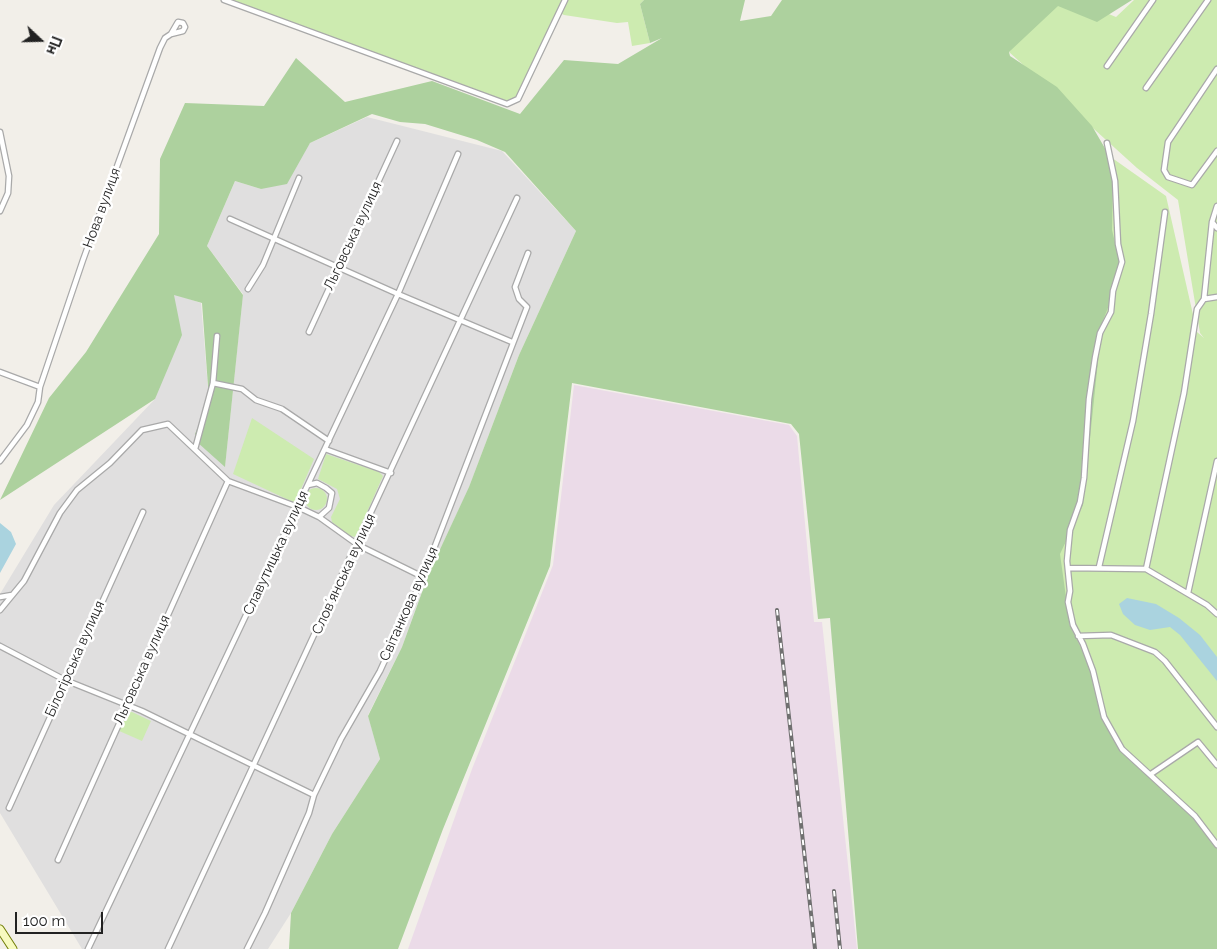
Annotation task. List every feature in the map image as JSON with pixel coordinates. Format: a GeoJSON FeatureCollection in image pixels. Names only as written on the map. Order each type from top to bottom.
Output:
{"type":"FeatureCollection","features":[{"type":"Feature","properties":{"kind":"main road"},"geometry":{"type":"LineString","coordinates":[[0,928],[13,949]]}},
{"type":"Feature","properties":{"kind":"street"},"geometry":{"type":"LineString","coordinates":[[224,0],[507,104],[518,99],[565,0]]}},
{"type":"Feature","properties":{"kind":"street"},"geometry":{"type":"LineString","coordinates":[[1107,66],[1152,0]]}},
{"type":"Feature","properties":{"kind":"street"},"geometry":{"type":"LineString","coordinates":[[1146,88],[1208,0]]}},
{"type":"Feature","properties":{"kind":"street","name":"Нова вулиця"},"geometry":{"type":"LineString","coordinates":[[0,461],[27,425],[38,402],[40,387],[83,260],[160,48],[165,38],[172,34]]}},
{"type":"Feature","properties":{"kind":"street"},"geometry":{"type":"LineString","coordinates":[[1217,69],[1168,142],[1164,170],[1168,177],[1192,185],[1217,151]]}},
{"type":"Feature","properties":{"kind":"street"},"geometry":{"type":"LineString","coordinates":[[0,132],[9,176],[8,193],[0,211]]}},
{"type":"Feature","properties":{"kind":"street","name":"Льговська вулиця"},"geometry":{"type":"LineString","coordinates":[[309,332],[397,141]]}},
{"type":"Feature","properties":{"kind":"street"},"geometry":{"type":"LineString","coordinates":[[1107,143],[1115,181],[1118,244],[1122,262],[1113,291],[1111,312],[1100,333],[1095,358],[1084,478],[1080,502],[1070,530],[1068,568],[1070,591],[1068,602],[1073,625],[1093,671],[1104,717],[1122,749],[1195,816],[1217,845]]}},
{"type":"Feature","properties":{"kind":"street","name":"Славутицька вулиця"},"geometry":{"type":"LineString","coordinates":[[88,949],[398,294],[458,154]]}},
{"type":"Feature","properties":{"kind":"street"},"geometry":{"type":"LineString","coordinates":[[248,289],[263,265],[299,178]]}},
{"type":"Feature","properties":{"kind":"street","name":"Словʼянська вулиця"},"geometry":{"type":"LineString","coordinates":[[168,949],[358,545],[517,198]]}},
{"type":"Feature","properties":{"kind":"street"},"geometry":{"type":"LineString","coordinates":[[1146,569],[1184,393],[1197,309],[1204,299],[1212,222],[1217,206]]}},
{"type":"Feature","properties":{"kind":"street"},"geometry":{"type":"LineString","coordinates":[[1099,567],[1133,420],[1151,314],[1165,212]]}},
{"type":"Feature","properties":{"kind":"street"},"geometry":{"type":"LineString","coordinates":[[230,218],[398,294],[512,342]]}},
{"type":"Feature","properties":{"kind":"street"},"geometry":{"type":"LineString","coordinates":[[1212,222],[1217,228]]}},
{"type":"Feature","properties":{"kind":"street","name":"Світанкова вулиця"},"geometry":{"type":"LineString","coordinates":[[247,949],[309,813],[314,795],[341,739],[380,671],[423,577],[512,342],[528,306],[519,299],[515,287],[528,253]]}},
{"type":"Feature","properties":{"kind":"street"},"geometry":{"type":"LineString","coordinates":[[1204,299],[1217,297]]}},
{"type":"Feature","properties":{"kind":"street"},"geometry":{"type":"LineString","coordinates":[[195,449],[214,382],[217,336]]}},
{"type":"Feature","properties":{"kind":"street"},"geometry":{"type":"LineString","coordinates":[[0,372],[40,387]]}},
{"type":"Feature","properties":{"kind":"street"},"geometry":{"type":"LineString","coordinates":[[214,382],[242,389],[256,400],[282,409],[329,441]]}},
{"type":"Feature","properties":{"kind":"street"},"geometry":{"type":"LineString","coordinates":[[0,610],[24,581],[60,513],[78,490],[110,463],[142,430],[168,424],[228,481],[298,507],[319,517],[358,545],[423,577]]}},
{"type":"Feature","properties":{"kind":"street"},"geometry":{"type":"LineString","coordinates":[[325,449],[391,472]]}},
{"type":"Feature","properties":{"kind":"street"},"geometry":{"type":"LineString","coordinates":[[1188,593],[1217,461]]}},
{"type":"Feature","properties":{"kind":"street","name":"Льговська вулиця"},"geometry":{"type":"LineString","coordinates":[[58,860],[126,704],[228,481]]}},
{"type":"Feature","properties":{"kind":"street"},"geometry":{"type":"LineString","coordinates":[[308,486],[317,483],[332,493],[329,508],[319,517]]}},
{"type":"Feature","properties":{"kind":"street","name":"Білогірська вулиця"},"geometry":{"type":"LineString","coordinates":[[9,808],[65,680],[143,512]]}},
{"type":"Feature","properties":{"kind":"street"},"geometry":{"type":"LineString","coordinates":[[1068,568],[1146,569],[1207,605],[1217,614]]}},
{"type":"Feature","properties":{"kind":"street"},"geometry":{"type":"LineString","coordinates":[[0,597],[12,595]]}},
{"type":"Feature","properties":{"kind":"street"},"geometry":{"type":"LineString","coordinates":[[1078,636],[1111,635],[1155,652],[1165,661],[1217,727]]}},
{"type":"Feature","properties":{"kind":"street"},"geometry":{"type":"LineString","coordinates":[[0,646],[65,680],[126,704],[314,795]]}},
{"type":"Feature","properties":{"kind":"street"},"geometry":{"type":"LineString","coordinates":[[1150,774],[1198,742],[1217,765]]}},
{"type":"Feature","properties":{"kind":"shaded area"},"geometry":{"type":"Polygon","coordinates":[[[367,117],[502,151],[576,231],[519,355],[468,490],[428,575],[402,647],[368,715],[380,759],[332,834],[291,913],[268,949],[82,949],[0,813],[0,594],[54,505],[155,399],[174,294],[201,303],[209,400],[225,466],[243,294],[207,246],[235,181],[261,189],[310,143],[367,117]]]}},
{"type":"Feature","properties":{"kind":"shaded area"},"geometry":{"type":"Polygon","coordinates":[[[574,385],[789,425],[797,436],[814,622],[822,622],[857,949],[408,949],[472,769],[553,565],[574,385]]]}},
{"type":"Feature","properties":{"kind":"green space"},"geometry":{"type":"Polygon","coordinates":[[[232,0],[563,0],[517,98],[508,102],[232,0]]]}},
{"type":"Feature","properties":{"kind":"green space"},"geometry":{"type":"Polygon","coordinates":[[[566,0],[644,0],[640,4],[650,43],[632,46],[628,22],[617,23],[560,13],[566,0]]]}},
{"type":"Feature","properties":{"kind":"green space"},"geometry":{"type":"Polygon","coordinates":[[[644,0],[745,0],[740,21],[771,16],[782,0],[1132,0],[1097,22],[1058,6],[1009,52],[1010,56],[1057,87],[1092,126],[1113,162],[1112,230],[1122,272],[1102,323],[1083,505],[1060,554],[1070,626],[1089,664],[1103,718],[1121,750],[1196,819],[1217,849],[1217,949],[858,949],[830,618],[818,619],[799,434],[791,424],[572,383],[550,566],[443,829],[398,949],[289,949],[291,913],[332,834],[380,759],[368,716],[402,647],[429,573],[469,487],[519,355],[576,231],[505,152],[477,140],[425,124],[400,122],[372,114],[310,143],[287,184],[261,189],[235,181],[207,246],[243,295],[225,467],[197,442],[195,434],[209,400],[202,303],[174,295],[182,335],[155,399],[0,500],[49,398],[86,352],[159,234],[160,159],[185,103],[264,106],[296,58],[345,102],[432,81],[520,114],[564,60],[618,64],[662,38],[650,43],[640,4],[644,0]]]}},
{"type":"Feature","properties":{"kind":"green space"},"geometry":{"type":"Polygon","coordinates":[[[1049,0],[1075,0],[1116,17],[1134,0],[1217,0],[1217,860],[1114,749],[1072,638],[1057,555],[1098,148],[1166,196],[1197,332],[1204,338],[1200,333],[1178,200],[1137,168],[1009,52],[1049,0]]]}},
{"type":"Feature","properties":{"kind":"green space"},"geometry":{"type":"Polygon","coordinates":[[[252,418],[314,459],[295,503],[233,474],[252,418]]]}},
{"type":"Feature","properties":{"kind":"green space"},"geometry":{"type":"Polygon","coordinates":[[[326,454],[379,472],[383,476],[356,537],[350,536],[332,522],[331,517],[340,499],[337,489],[318,479],[326,454]]]}},
{"type":"Feature","properties":{"kind":"green space"},"geometry":{"type":"Polygon","coordinates":[[[316,488],[324,491],[327,499],[324,507],[316,510],[308,507],[305,499],[308,491],[316,488]]]}},
{"type":"Feature","properties":{"kind":"green space"},"geometry":{"type":"Polygon","coordinates":[[[126,712],[132,712],[151,721],[142,741],[117,730],[126,712]]]}},
{"type":"Feature","properties":{"kind":"water"},"geometry":{"type":"Polygon","coordinates":[[[0,523],[11,532],[16,544],[0,573],[0,523]]]}},
{"type":"Feature","properties":{"kind":"water"},"geometry":{"type":"Polygon","coordinates":[[[1127,598],[1156,604],[1179,618],[1200,635],[1217,657],[1217,681],[1180,635],[1170,627],[1150,630],[1135,625],[1123,614],[1119,604],[1127,598]]]}},
{"type":"Feature","properties":{"kind":"railway"},"geometry":{"type":"LineString","coordinates":[[777,610],[815,949]]}},
{"type":"Feature","properties":{"kind":"railway"},"geometry":{"type":"LineString","coordinates":[[834,891],[840,949]]}}]}
